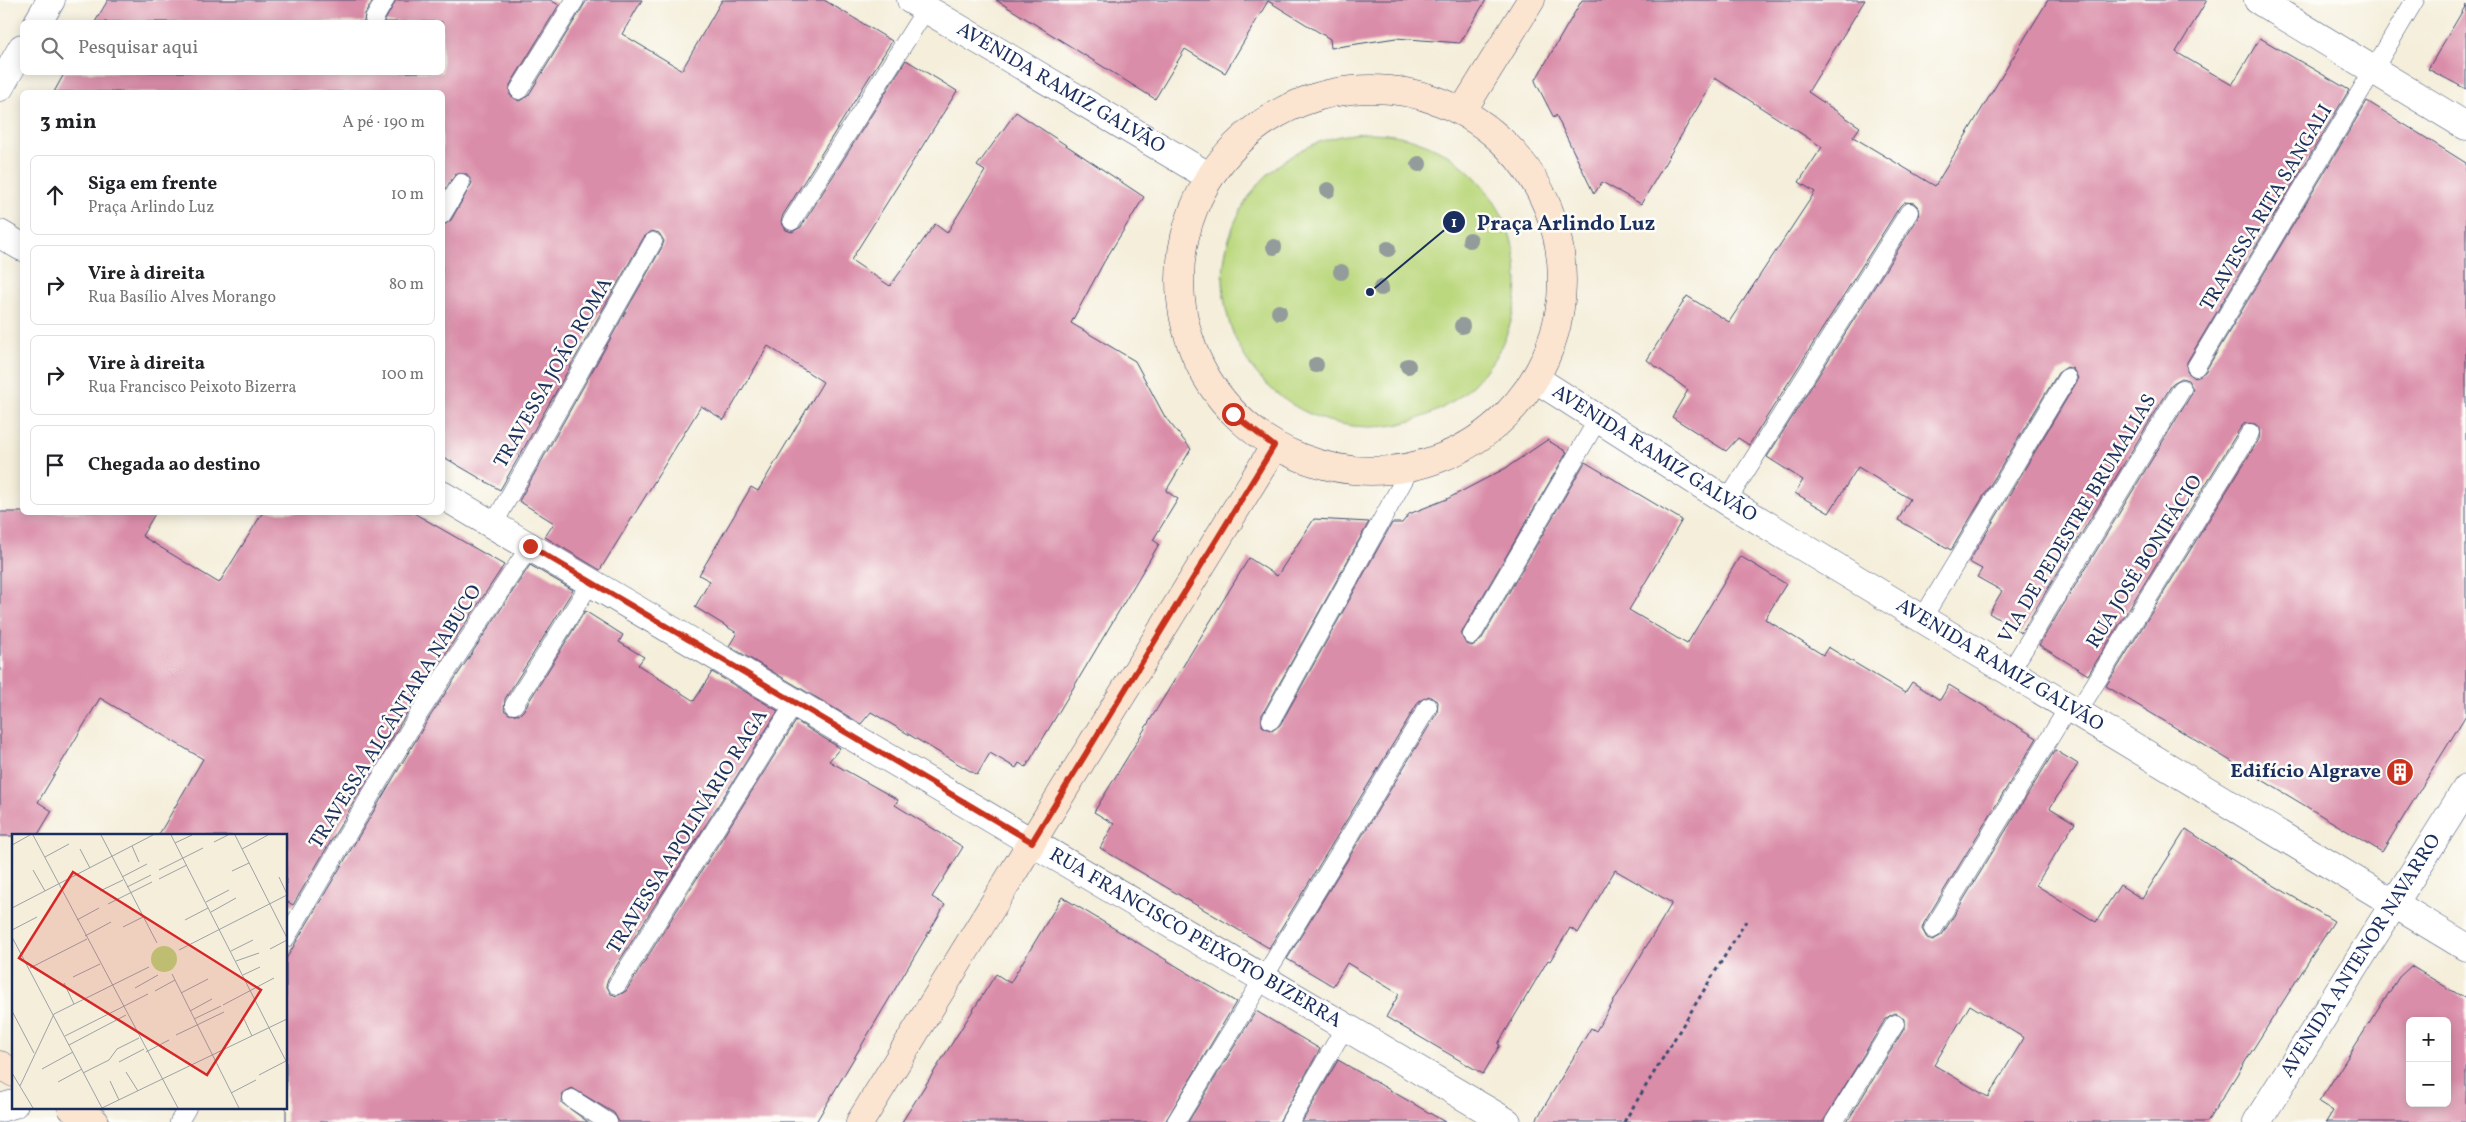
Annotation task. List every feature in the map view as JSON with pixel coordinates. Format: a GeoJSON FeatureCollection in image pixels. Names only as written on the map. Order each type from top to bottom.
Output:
{"type":"FeatureCollection","features":[{"type":"Feature","properties":{"kind":"street"},"geometry":{"type":"LineString","coordinates":[[39,20],[51,0]]}},
{"type":"Feature","properties":{"kind":"street"},"geometry":{"type":"LineString","coordinates":[[1462,110],[1530,0]]}},
{"type":"Feature","properties":{"kind":"street"},"geometry":{"type":"LineString","coordinates":[[2258,0],[2466,126]]}},
{"type":"Feature","properties":{"kind":"street","name":"AVENIDA RAMIZ GALVÃO"},"geometry":{"type":"LineString","coordinates":[[918,4],[1210,176]]}},
{"type":"Feature","properties":{"kind":"street"},"geometry":{"type":"LineString","coordinates":[[0,87],[20,52]]}},
{"type":"Feature","properties":{"kind":"street"},"geometry":{"type":"LineString","coordinates":[[1352,89],[1409,91],[1462,110],[1512,148],[1547,199],[1563,259],[1560,321],[1536,379],[1503,420],[1489,431],[1460,450],[1410,468],[1363,472],[1317,464],[1274,446],[1233,414],[1202,374],[1184,325],[1179,274],[1188,224],[1210,176],[1248,134],[1296,104],[1352,89]]}},
{"type":"Feature","properties":{"kind":"street"},"geometry":{"type":"LineString","coordinates":[[0,234],[20,246]]}},
{"type":"Feature","properties":{"kind":"street","name":"AVENIDA RAMIZ GALVÃO"},"geometry":{"type":"LineString","coordinates":[[1536,379],[1727,501],[2466,947]]}},
{"type":"Feature","properties":{"kind":"street"},"geometry":{"type":"LineString","coordinates":[[860,1122],[1274,446]]}},
{"type":"Feature","properties":{"kind":"street","name":"RUA FRANCISCO PEIXOTO BIZERRA"},"geometry":{"type":"LineString","coordinates":[[445,497],[1507,1122]]}},
{"type":"Feature","properties":{"kind":"street","name":"AVENIDA ANTENOR NAVARRO"},"geometry":{"type":"LineString","coordinates":[[2257,1122],[2466,789]]}},
{"type":"Feature","properties":{"kind":"street"},"geometry":{"type":"LineString","coordinates":[[0,1065],[12,1073]]}},
{"type":"Feature","properties":{"kind":"street"},"geometry":{"type":"LineString","coordinates":[[75,1110],[95,1122]]}},
{"type":"Feature","properties":{"kind":"lane"},"geometry":{"type":"LineString","coordinates":[[374,19],[385,0]]}},
{"type":"Feature","properties":{"kind":"lane"},"geometry":{"type":"LineString","coordinates":[[519,90],[575,0]]}},
{"type":"Feature","properties":{"kind":"lane","name":"TRAVESSA RITA SANGALI"},"geometry":{"type":"LineString","coordinates":[[2196,366],[2415,0]]}},
{"type":"Feature","properties":{"kind":"lane"},"geometry":{"type":"LineString","coordinates":[[792,221],[918,4]]}},
{"type":"Feature","properties":{"kind":"lane"},"geometry":{"type":"LineString","coordinates":[[445,210],[461,184]]}},
{"type":"Feature","properties":{"kind":"lane"},"geometry":{"type":"LineString","coordinates":[[1727,501],[1910,212]]}},
{"type":"Feature","properties":{"kind":"lane","name":"TRAVESSA JOÃO ROMA"},"geometry":{"type":"LineString","coordinates":[[493,525],[653,242]]}},
{"type":"Feature","properties":{"kind":"lane"},"geometry":{"type":"LineString","coordinates":[[1922,619],[2067,378]]}},
{"type":"Feature","properties":{"kind":"lane","name":"VIA DE PEDESTRE BRUMALIAS"},"geometry":{"type":"LineString","coordinates":[[2010,672],[2182,388]]}},
{"type":"Feature","properties":{"kind":"lane"},"geometry":{"type":"LineString","coordinates":[[1472,634],[1598,419]]}},
{"type":"Feature","properties":{"kind":"lane","name":"RUA JOSÉ BONIFÁCIO"},"geometry":{"type":"LineString","coordinates":[[1933,929],[2250,433]]}},
{"type":"Feature","properties":{"kind":"lane"},"geometry":{"type":"LineString","coordinates":[[1271,720],[1410,468]]}},
{"type":"Feature","properties":{"kind":"lane","name":"TRAVESSA ALCÂNTARA NABUCO"},"geometry":{"type":"LineString","coordinates":[[288,935],[420,712],[530,546]]}},
{"type":"Feature","properties":{"kind":"lane"},"geometry":{"type":"LineString","coordinates":[[514,705],[591,582]]}},
{"type":"Feature","properties":{"kind":"lane","name":"TRAVESSA APOLINÁRIO RAGA"},"geometry":{"type":"LineString","coordinates":[[617,985],[795,703]]}},
{"type":"Feature","properties":{"kind":"lane"},"geometry":{"type":"LineString","coordinates":[[1176,1122],[1428,707]]}},
{"type":"Feature","properties":{"kind":"lane"},"geometry":{"type":"LineString","coordinates":[[1834,1122],[1895,1024]]}},
{"type":"Feature","properties":{"kind":"lane"},"geometry":{"type":"LineString","coordinates":[[1290,1122],[1345,1027]]}},
{"type":"Feature","properties":{"kind":"lane"},"geometry":{"type":"LineString","coordinates":[[572,1099],[608,1122]]}},
{"type":"Feature","properties":{"kind":"lane"},"geometry":{"type":"LineString","coordinates":[[179,1122],[186,1110]]}},
{"type":"Feature","properties":{"kind":"path"},"geometry":{"type":"LineString","coordinates":[[1624,1122],[1746,921]]}},
{"type":"Feature","properties":{"kind":"green space"},"geometry":{"type":"Polygon","coordinates":[[[1370,133],[1399,136],[1426,144],[1451,158],[1474,176],[1492,199],[1506,224],[1514,251],[1517,280],[1514,309],[1506,336],[1492,361],[1474,384],[1451,402],[1426,416],[1399,424],[1370,427],[1341,424],[1314,416],[1289,402],[1266,384],[1248,361],[1234,336],[1226,309],[1223,280],[1226,251],[1234,224],[1248,199],[1266,176],[1289,158],[1314,144],[1341,136],[1370,133]]]}},
{"type":"Feature","properties":{"kind":"building"},"geometry":{"type":"Polygon","coordinates":[[[108,0],[373,0],[365,14],[364,20],[96,20],[108,0]]]}},
{"type":"Feature","properties":{"kind":"building"},"geometry":{"type":"Polygon","coordinates":[[[396,0],[550,0],[559,5],[510,85],[510,95],[519,101],[528,96],[587,0],[642,0],[622,34],[682,70],[722,0],[824,0],[892,41],[783,215],[781,221],[786,230],[792,232],[801,227],[906,60],[957,91],[851,260],[890,286],[935,224],[947,233],[985,171],[977,166],[1016,112],[1144,197],[1104,262],[1071,323],[1135,361],[1165,417],[1191,449],[1166,491],[1178,499],[1153,540],[1159,544],[1026,767],[1019,763],[1016,768],[990,753],[977,775],[871,712],[861,724],[729,646],[737,633],[695,607],[710,581],[699,575],[751,487],[758,491],[823,382],[768,346],[724,420],[701,406],[600,570],[545,537],[554,523],[519,501],[662,247],[664,241],[659,233],[652,231],[644,237],[500,490],[445,458],[445,224],[451,220],[472,183],[467,174],[456,174],[445,189],[445,90],[55,90],[63,75],[445,75],[445,20],[385,20],[396,0]]]}},
{"type":"Feature","properties":{"kind":"building"},"geometry":{"type":"Polygon","coordinates":[[[996,0],[1486,0],[1460,43],[1396,38],[1331,48],[1330,39],[1268,1],[1225,73],[1185,49],[1155,99],[996,0]]]}},
{"type":"Feature","properties":{"kind":"building"},"geometry":{"type":"Polygon","coordinates":[[[1582,0],[1865,0],[1808,92],[1860,127],[1853,137],[1935,186],[2048,0],[2207,0],[2176,52],[2232,85],[2260,38],[2349,90],[2187,362],[2187,372],[2195,378],[2205,372],[2367,101],[2466,163],[2466,715],[2382,852],[2106,686],[2259,439],[2260,428],[2255,424],[2245,423],[2241,427],[2088,675],[2039,645],[2191,395],[2193,389],[2188,380],[2182,378],[2173,383],[2021,633],[1989,613],[2002,591],[1977,577],[1982,569],[1969,562],[2076,383],[2078,378],[2073,369],[2067,367],[2058,373],[1951,550],[1898,520],[1910,499],[1858,467],[1829,513],[1795,493],[1803,480],[1767,457],[1918,218],[1919,208],[1914,203],[1904,202],[1900,206],[1749,445],[1738,438],[1726,451],[1672,417],[1688,390],[1647,360],[1687,296],[1729,322],[1815,192],[1799,182],[1822,147],[1715,78],[1641,204],[1602,182],[1594,194],[1556,115],[1554,118],[1535,81],[1582,0]]]}},
{"type":"Feature","properties":{"kind":"building"},"geometry":{"type":"Polygon","coordinates":[[[2466,5],[2466,89],[2428,69],[2466,5]]]}},
{"type":"Feature","properties":{"kind":"building"},"geometry":{"type":"Polygon","coordinates":[[[1547,440],[1567,452],[1463,630],[1461,635],[1466,644],[1472,646],[1481,640],[1585,462],[1682,520],[1629,610],[1687,644],[1740,556],[1786,584],[1765,619],[1823,655],[1828,647],[1905,693],[1912,682],[1940,700],[1949,685],[2037,738],[1924,923],[1922,929],[1927,938],[1933,940],[1942,935],[2055,750],[2078,764],[2050,808],[2075,823],[2036,885],[2096,922],[2120,885],[2142,899],[2186,829],[2248,870],[2334,921],[2207,1122],[1847,1122],[1904,1029],[1904,1019],[1895,1013],[1886,1018],[1823,1122],[1535,1122],[1591,1028],[1596,1031],[1672,903],[1615,870],[1578,933],[1570,928],[1550,961],[1548,960],[1498,1044],[1500,1045],[1483,1074],[1386,1017],[1399,994],[1347,963],[1333,986],[1287,959],[1437,713],[1438,702],[1429,696],[1419,701],[1269,948],[1100,848],[1114,824],[1094,812],[1249,558],[1277,576],[1314,519],[1369,522],[1262,715],[1262,726],[1272,731],[1280,725],[1392,523],[1402,523],[1409,514],[1447,499],[1506,468],[1547,440]],[[1970,1005],[1934,1065],[1988,1097],[2024,1038],[1970,1005]]]}},
{"type":"Feature","properties":{"kind":"building"},"geometry":{"type":"Polygon","coordinates":[[[0,512],[20,512],[20,515],[154,515],[142,536],[219,583],[261,515],[417,515],[504,565],[411,706],[293,905],[288,902],[288,834],[159,834],[203,759],[100,698],[38,802],[52,811],[38,834],[0,836],[0,512]]]}},
{"type":"Feature","properties":{"kind":"building"},"geometry":{"type":"Polygon","coordinates":[[[530,565],[573,590],[505,699],[504,710],[509,714],[519,715],[523,711],[585,611],[623,635],[619,642],[644,657],[638,665],[694,701],[712,672],[778,711],[608,979],[606,985],[611,994],[617,996],[626,991],[796,721],[840,748],[829,761],[898,800],[895,805],[963,847],[932,897],[945,905],[816,1122],[619,1122],[614,1113],[572,1088],[563,1093],[562,1103],[588,1122],[286,1122],[286,1110],[288,1110],[288,956],[429,718],[530,565]]]}},
{"type":"Feature","properties":{"kind":"building"},"geometry":{"type":"Polygon","coordinates":[[[1062,897],[1236,1002],[1165,1122],[902,1122],[996,974],[1010,983],[1062,897]]]}},
{"type":"Feature","properties":{"kind":"building"},"geometry":{"type":"Polygon","coordinates":[[[2411,966],[2466,999],[2466,1122],[2326,1122],[2333,1111],[2319,1102],[2399,977],[2411,966]]]}},
{"type":"Feature","properties":{"kind":"building"},"geometry":{"type":"Polygon","coordinates":[[[1256,1011],[1320,1049],[1279,1122],[1188,1122],[1256,1011]]]}},
{"type":"Feature","properties":{"kind":"building"},"geometry":{"type":"Polygon","coordinates":[[[1338,1060],[1445,1122],[1302,1122],[1338,1060]]]}},
{"type":"Feature","properties":{"kind":"place","name":"Praça Arlindo Luz"},"geometry":{"type":"Point","coordinates":[1370,292]}},
{"type":"Feature","properties":{"kind":"place","name":"Edifício Algrave"},"geometry":{"type":"Point","coordinates":[2400,772]}},
{"type":"Feature","properties":{"kind":"route"},"geometry":{"type":"LineString","coordinates":[[530,546],[1032,842],[1274,446],[1233,414]]}}]}
